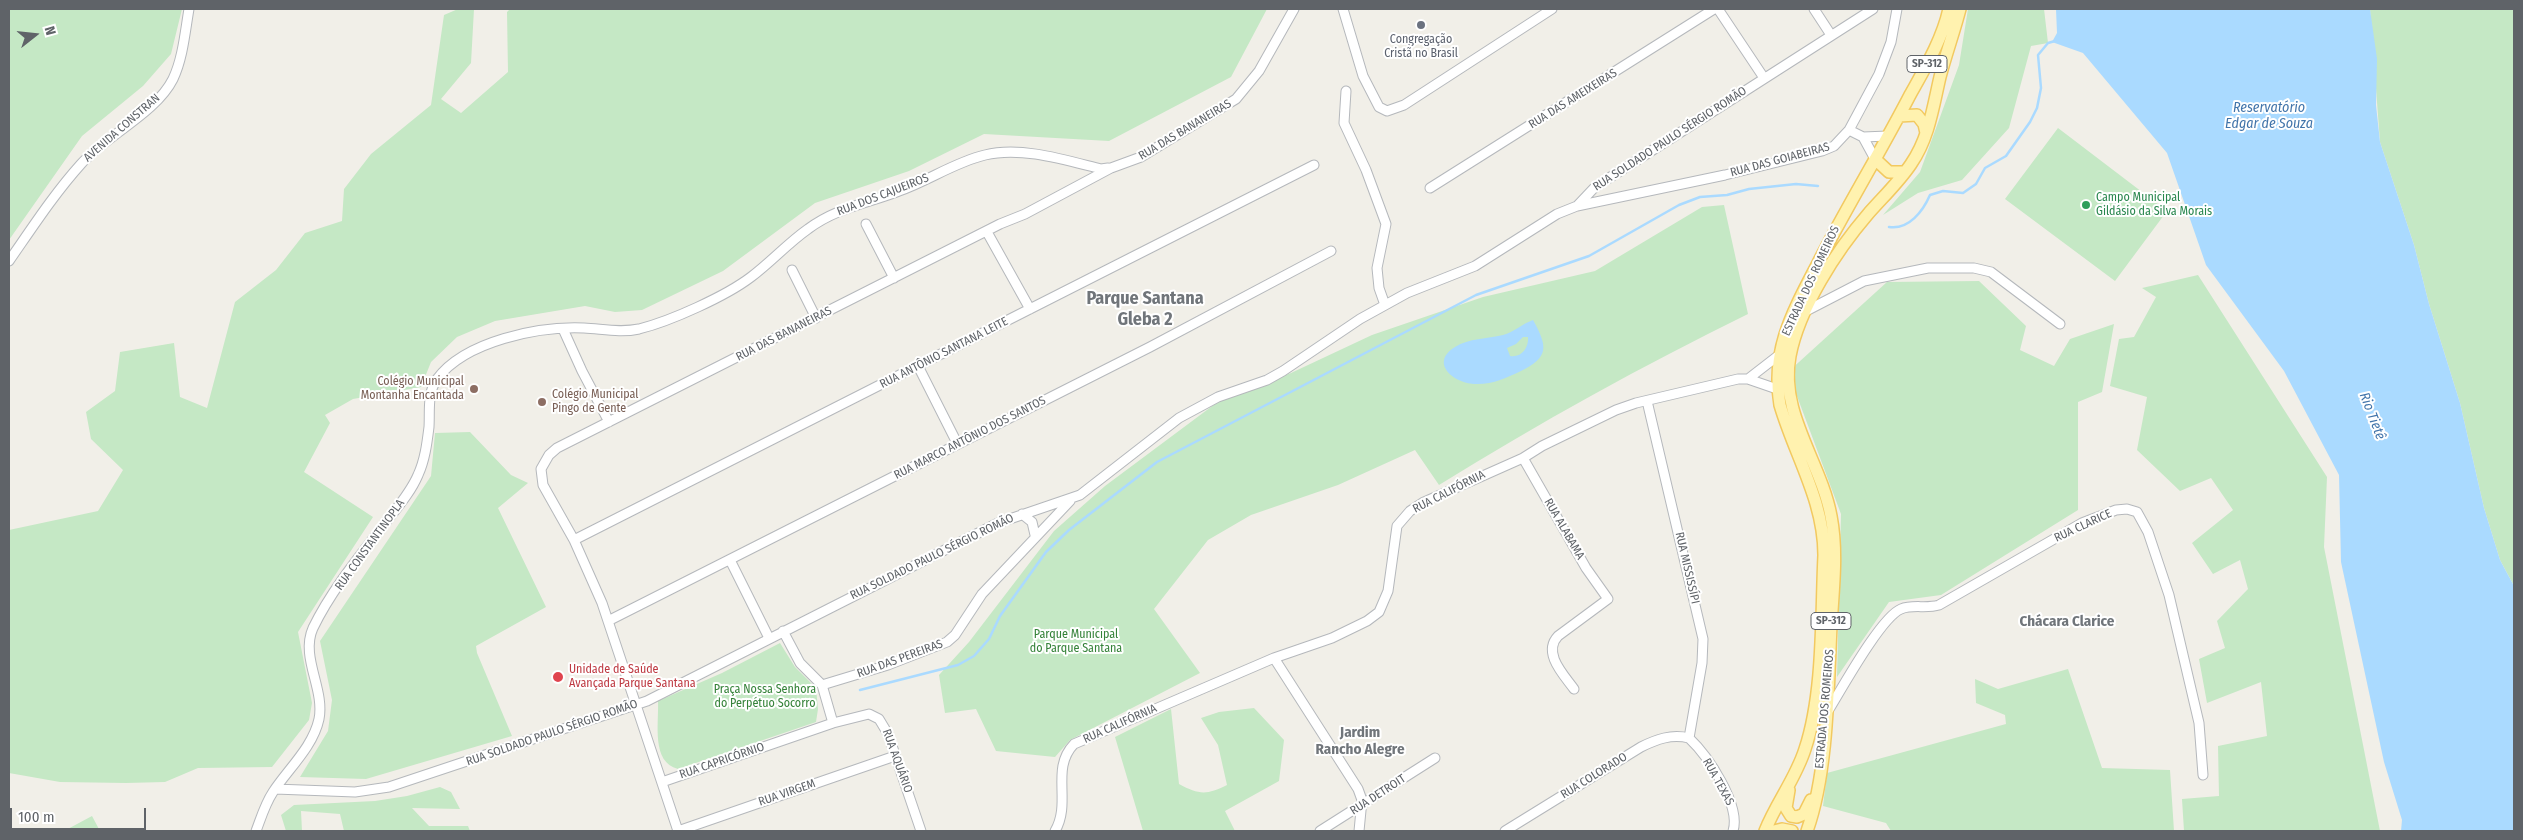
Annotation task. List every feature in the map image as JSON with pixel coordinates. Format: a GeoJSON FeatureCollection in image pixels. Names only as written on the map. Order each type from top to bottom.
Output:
{"type":"FeatureCollection","features":[{"type":"Feature","properties":{"kind":"main road","name":"ESTRADA DOS ROMEIROS"},"geometry":{"type":"LineString","coordinates":[[1765,831],[1806,748],[1814,710],[1824,538],[1817,502],[1785,421],[1778,389],[1779,355],[1786,331],[1802,295],[1841,217],[1899,116],[1941,34],[1949,9]]}},
{"type":"Feature","properties":{"kind":"main road","name":"ESTRADA DOS ROMEIROS"},"geometry":{"type":"LineString","coordinates":[[1807,831],[1817,787],[1827,712],[1834,536],[1826,498],[1795,418],[1788,388],[1790,357],[1806,311],[1821,282],[1852,235],[1905,172],[1917,154],[1926,132],[1960,9]]}},
{"type":"Feature","properties":{"kind":"main road"},"geometry":{"type":"LineString","coordinates":[[1899,116],[1917,115],[1924,124],[1926,132]]}},
{"type":"Feature","properties":{"kind":"main road"},"geometry":{"type":"LineString","coordinates":[[1875,159],[1889,172],[1905,172]]}},
{"type":"Feature","properties":{"kind":"main road"},"geometry":{"type":"LineString","coordinates":[[1790,783],[1786,808],[1791,816],[1797,817],[1804,814],[1817,787]]}},
{"type":"Feature","properties":{"kind":"main road"},"geometry":{"type":"LineString","coordinates":[[1774,831],[1782,829],[1792,831]]}},
{"type":"Feature","properties":{"kind":"street","name":"AVENIDA CONSTRAN"},"geometry":{"type":"LineString","coordinates":[[9,261],[56,194],[82,163],[104,141],[154,103],[164,92],[178,64],[189,9]]}},
{"type":"Feature","properties":{"kind":"street","name":"RUA DAS BANANEIRAS"},"geometry":{"type":"LineString","coordinates":[[662,782],[608,621],[574,540],[543,485],[541,469],[549,455],[557,448],[894,278],[1026,214],[1111,168],[1142,157],[1236,99],[1260,71],[1294,9]]}},
{"type":"Feature","properties":{"kind":"street"},"geometry":{"type":"LineString","coordinates":[[1343,9],[1364,76],[1379,107],[1387,110],[1404,105],[1552,9]]}},
{"type":"Feature","properties":{"kind":"street","name":"RUA DAS AMEIXEIRAS"},"geometry":{"type":"LineString","coordinates":[[1430,188],[1714,9]]}},
{"type":"Feature","properties":{"kind":"street"},"geometry":{"type":"LineString","coordinates":[[1718,9],[1764,78]]}},
{"type":"Feature","properties":{"kind":"street"},"geometry":{"type":"LineString","coordinates":[[1814,9],[1831,35]]}},
{"type":"Feature","properties":{"kind":"street","name":"RUA SOLDADO PAULO SÉRGIO ROMÃO"},"geometry":{"type":"LineString","coordinates":[[275,789],[355,792],[389,787],[636,705],[998,523],[1072,499],[1080,495],[1179,418],[1218,397],[1266,380],[1283,371],[1318,350],[1360,319],[1406,293],[1475,266],[1557,214],[1577,206],[1595,187],[1873,9]]}},
{"type":"Feature","properties":{"kind":"street","name":"RUA DAS GOIABEIRAS"},"geometry":{"type":"LineString","coordinates":[[1577,206],[1725,175],[1834,146],[1849,130],[1886,59],[1897,9]]}},
{"type":"Feature","properties":{"kind":"street"},"geometry":{"type":"LineString","coordinates":[[1346,91],[1344,123],[1366,170],[1386,224],[1377,268],[1380,288],[1386,305]]}},
{"type":"Feature","properties":{"kind":"street"},"geometry":{"type":"LineString","coordinates":[[1849,130],[1863,138],[1875,159]]}},
{"type":"Feature","properties":{"kind":"street"},"geometry":{"type":"LineString","coordinates":[[1863,138],[1888,136]]}},
{"type":"Feature","properties":{"kind":"street","name":"RUA DOS CAJUEIROS"},"geometry":{"type":"LineString","coordinates":[[563,329],[582,328],[621,332],[659,322],[738,285],[823,219],[853,206],[900,191],[986,155],[1003,152],[1020,153],[1101,169],[1111,168]]}},
{"type":"Feature","properties":{"kind":"street","name":"RUA ANTÔNIO SANTANA LEITE"},"geometry":{"type":"LineString","coordinates":[[574,540],[1314,165]]}},
{"type":"Feature","properties":{"kind":"street"},"geometry":{"type":"LineString","coordinates":[[1595,187],[1608,199]]}},
{"type":"Feature","properties":{"kind":"street"},"geometry":{"type":"LineString","coordinates":[[866,224],[894,278]]}},
{"type":"Feature","properties":{"kind":"street"},"geometry":{"type":"LineString","coordinates":[[987,232],[1030,309]]}},
{"type":"Feature","properties":{"kind":"street","name":"RUA MARCO ANTÔNIO DOS SANTOS"},"geometry":{"type":"LineString","coordinates":[[608,621],[1150,347],[1331,251]]}},
{"type":"Feature","properties":{"kind":"street"},"geometry":{"type":"LineString","coordinates":[[1806,311],[1864,281],[1928,268],[1974,268],[1991,272],[2060,324]]}},
{"type":"Feature","properties":{"kind":"street"},"geometry":{"type":"LineString","coordinates":[[792,270],[816,318]]}},
{"type":"Feature","properties":{"kind":"street"},"geometry":{"type":"LineString","coordinates":[[563,329],[582,371],[609,422]]}},
{"type":"Feature","properties":{"kind":"street","name":"RUA CONSTANTINOPLA"},"geometry":{"type":"LineString","coordinates":[[256,831],[275,789],[309,743],[320,715],[320,701],[309,648],[312,631],[350,568],[408,493],[416,479],[424,458],[430,395],[434,382],[456,360],[471,350],[494,340],[563,329]]}},
{"type":"Feature","properties":{"kind":"street"},"geometry":{"type":"LineString","coordinates":[[1748,379],[1779,355]]}},
{"type":"Feature","properties":{"kind":"street"},"geometry":{"type":"LineString","coordinates":[[918,366],[958,443]]}},
{"type":"Feature","properties":{"kind":"street","name":"RUA CALIFÓRNIA"},"geometry":{"type":"LineString","coordinates":[[1054,831],[1063,809],[1062,764],[1074,744],[1274,658],[1332,638],[1379,612],[1388,591],[1397,526],[1410,511],[1432,498],[1523,458],[1542,446],[1616,410],[1738,378],[1748,379],[1778,389]]}},
{"type":"Feature","properties":{"kind":"street","name":"RUA MISSISSÍPI"},"geometry":{"type":"LineString","coordinates":[[1647,401],[1703,639],[1702,664],[1689,738]]}},
{"type":"Feature","properties":{"kind":"street","name":"RUA ALABAMA"},"geometry":{"type":"LineString","coordinates":[[1523,458],[1586,568],[1608,599],[1558,636],[1553,644],[1554,659],[1574,689]]}},
{"type":"Feature","properties":{"kind":"street","name":"RUA DAS PEREIRAS"},"geometry":{"type":"LineString","coordinates":[[822,685],[888,665],[947,642],[955,635],[982,594],[1072,499]]}},
{"type":"Feature","properties":{"kind":"street","name":"RUA CLARICE"},"geometry":{"type":"LineString","coordinates":[[1827,712],[1879,631],[1893,613],[1907,607],[1927,608],[1939,605],[2082,523],[2116,510],[2132,509],[2145,522],[2169,595],[2199,723],[2203,775]]}},
{"type":"Feature","properties":{"kind":"street"},"geometry":{"type":"LineString","coordinates":[[1022,514],[1032,522],[1035,536]]}},
{"type":"Feature","properties":{"kind":"street"},"geometry":{"type":"LineString","coordinates":[[730,560],[769,638]]}},
{"type":"Feature","properties":{"kind":"street"},"geometry":{"type":"LineString","coordinates":[[783,631],[800,663],[822,685],[833,723]]}},
{"type":"Feature","properties":{"kind":"street"},"geometry":{"type":"LineString","coordinates":[[1274,658],[1355,784],[1360,795],[1361,807],[1358,831]]}},
{"type":"Feature","properties":{"kind":"street","name":"RUA AQUÁRIO"},"geometry":{"type":"LineString","coordinates":[[833,723],[863,714],[869,714],[879,719],[885,728],[921,831]]}},
{"type":"Feature","properties":{"kind":"street","name":"RUA CAPRICÓRNIO"},"geometry":{"type":"LineString","coordinates":[[662,782],[833,723]]}},
{"type":"Feature","properties":{"kind":"street","name":"RUA COLORADO"},"geometry":{"type":"LineString","coordinates":[[1505,831],[1652,741],[1675,736],[1689,738]]}},
{"type":"Feature","properties":{"kind":"street","name":"RUA TEXAS"},"geometry":{"type":"LineString","coordinates":[[1689,738],[1706,759],[1729,796],[1735,812],[1733,831]]}},
{"type":"Feature","properties":{"kind":"street","name":"RUA VIRGEM"},"geometry":{"type":"LineString","coordinates":[[678,831],[895,756]]}},
{"type":"Feature","properties":{"kind":"street","name":"RUA DETROIT"},"geometry":{"type":"LineString","coordinates":[[1320,831],[1361,807],[1435,758]]}},
{"type":"Feature","properties":{"kind":"street"},"geometry":{"type":"LineString","coordinates":[[662,782],[678,831]]}},
{"type":"Feature","properties":{"kind":"green space"},"geometry":{"type":"Polygon","coordinates":[[[9,9],[182,9],[171,54],[143,86],[82,136],[9,240],[9,9]]]}},
{"type":"Feature","properties":{"kind":"green space"},"geometry":{"type":"Polygon","coordinates":[[[458,9],[474,9],[471,63],[441,99],[461,113],[508,72],[507,12],[510,9],[1267,9],[1231,77],[1109,141],[984,134],[909,171],[815,203],[723,271],[642,310],[615,312],[585,306],[495,321],[457,337],[431,362],[421,387],[353,399],[325,415],[330,423],[304,472],[373,517],[298,632],[312,703],[309,720],[272,767],[198,768],[165,782],[126,783],[60,782],[9,773],[9,530],[98,511],[123,470],[91,439],[86,412],[115,391],[120,352],[174,343],[180,397],[207,408],[235,302],[276,270],[305,233],[342,221],[344,189],[371,154],[431,105],[444,15],[458,9]]]}},
{"type":"Feature","properties":{"kind":"green space"},"geometry":{"type":"Polygon","coordinates":[[[1968,9],[2044,9],[2048,43],[2031,46],[2009,128],[1962,180],[1918,193],[1883,215],[1920,172],[1959,65],[1968,9]]]}},
{"type":"Feature","properties":{"kind":"green space"},"geometry":{"type":"Polygon","coordinates":[[[2370,9],[2514,9],[2514,586],[2500,560],[2484,508],[2460,403],[2429,304],[2414,245],[2380,142],[2370,9]]]}},
{"type":"Feature","properties":{"kind":"green space","name":"Campo Municipal Gildásio da Silva Morais"},"geometry":{"type":"Polygon","coordinates":[[[2058,128],[2167,211],[2115,281],[2005,199],[2058,128]]]}},
{"type":"Feature","properties":{"kind":"green space","name":"Parque Municipal do Parque Santana"},"geometry":{"type":"Polygon","coordinates":[[[1724,205],[1748,314],[1591,396],[1439,485],[1415,450],[1338,485],[1251,515],[1208,540],[1154,609],[1200,673],[1070,740],[1055,757],[996,751],[976,709],[945,713],[939,675],[969,642],[1054,531],[1105,486],[1219,401],[1291,373],[1372,335],[1483,297],[1595,271],[1702,207],[1724,205]]]}},
{"type":"Feature","properties":{"kind":"green space"},"geometry":{"type":"Polygon","coordinates":[[[2198,275],[2327,477],[2324,547],[2380,831],[2184,831],[2182,799],[2219,796],[2218,746],[2267,736],[2261,682],[2207,703],[2199,659],[2225,648],[2217,621],[2248,589],[2240,560],[2213,574],[2192,543],[2233,510],[2211,478],[2180,491],[2137,450],[2147,397],[2110,386],[2119,339],[2134,337],[2156,297],[2142,288],[2198,275]]]}},
{"type":"Feature","properties":{"kind":"green space"},"geometry":{"type":"Polygon","coordinates":[[[1979,281],[2026,326],[2020,350],[2054,366],[2070,339],[2114,324],[2102,392],[2078,402],[2078,510],[1941,595],[1889,602],[1837,677],[1841,514],[1788,372],[1887,282],[1979,281]]]}},
{"type":"Feature","properties":{"kind":"green space"},"geometry":{"type":"Polygon","coordinates":[[[470,432],[511,475],[528,483],[498,508],[546,607],[476,646],[477,653],[512,736],[366,779],[300,777],[328,731],[332,700],[320,641],[431,476],[435,433],[470,432]]]}},
{"type":"Feature","properties":{"kind":"green space","name":"Praça Nossa Senhora do Perpétuo Socorro"},"geometry":{"type":"Polygon","coordinates":[[[780,643],[795,667],[816,688],[818,709],[816,722],[678,769],[669,765],[664,759],[658,741],[658,701],[722,673],[780,643]]]}},
{"type":"Feature","properties":{"kind":"green space"},"geometry":{"type":"Polygon","coordinates":[[[2068,669],[2102,768],[2170,770],[2174,831],[1891,831],[1886,823],[1823,806],[1827,773],[2006,724],[2005,715],[1976,703],[1975,679],[1998,689],[2068,669]]]}},
{"type":"Feature","properties":{"kind":"green space"},"geometry":{"type":"Polygon","coordinates":[[[1254,708],[1284,740],[1279,781],[1225,811],[1235,831],[1143,831],[1115,737],[1171,709],[1179,784],[1198,792],[1214,791],[1227,785],[1218,745],[1201,718],[1219,712],[1254,708]]]}},
{"type":"Feature","properties":{"kind":"green space"},"geometry":{"type":"Polygon","coordinates":[[[440,787],[451,792],[460,809],[412,808],[429,826],[468,826],[470,831],[344,831],[340,814],[301,811],[302,831],[286,831],[281,815],[294,805],[375,801],[407,796],[440,787]]]}},
{"type":"Feature","properties":{"kind":"green space"},"geometry":{"type":"Polygon","coordinates":[[[92,816],[100,831],[64,831],[92,816]]]}},
{"type":"Feature","properties":{"kind":"water","name":"Reservatório Edgar de Souza"},"geometry":{"type":"Polygon","coordinates":[[[2056,9],[2370,9],[2377,59],[2376,105],[2380,142],[2414,245],[2429,304],[2460,403],[2484,508],[2500,560],[2514,586],[2514,831],[2401,831],[2402,820],[2384,762],[2341,562],[2339,475],[2284,371],[2206,265],[2167,153],[2083,53],[2052,42],[2057,33],[2056,9]]]}},
{"type":"Feature","properties":{"kind":"water"},"geometry":{"type":"Polygon","coordinates":[[[1533,320],[1543,344],[1541,356],[1530,366],[1504,378],[1481,384],[1466,383],[1452,376],[1447,371],[1444,359],[1448,353],[1460,344],[1507,334],[1533,320]],[[1523,337],[1516,344],[1507,348],[1510,356],[1521,354],[1524,351],[1528,337],[1523,337]]]}},
{"type":"Feature","properties":{"kind":"waterway"},"geometry":{"type":"LineString","coordinates":[[1889,227],[1903,226],[1909,222],[1919,213],[1930,195],[1943,191],[1963,193],[1976,184],[1985,168],[2006,156],[2030,122],[2037,108],[2041,88],[2038,55],[2048,43],[2055,41]]}},
{"type":"Feature","properties":{"kind":"waterway"},"geometry":{"type":"LineString","coordinates":[[860,690],[958,665],[974,656],[989,639],[1000,616],[1046,552],[1069,530],[1157,462],[1476,295],[1589,256],[1679,205],[1700,197],[1727,195],[1749,189],[1796,184],[1818,186]]}},
{"type":"Feature","properties":{"kind":"place","name":"Congregação Cristã no Brasil"},"geometry":{"type":"Point","coordinates":[1421,25]}},
{"type":"Feature","properties":{"kind":"place","name":"Campo Municipal Gildásio da Silva Morais"},"geometry":{"type":"Point","coordinates":[2086,205]}},
{"type":"Feature","properties":{"kind":"place","name":"Colégio Municipal Montanha Encantada"},"geometry":{"type":"Point","coordinates":[474,389]}},
{"type":"Feature","properties":{"kind":"place","name":"Colégio Municipal Pingo de Gente"},"geometry":{"type":"Point","coordinates":[542,402]}},
{"type":"Feature","properties":{"kind":"place","name":"Unidade de Saúde Avançada Parque Santana"},"geometry":{"type":"Point","coordinates":[558,677]}},
{"type":"Feature","properties":{"kind":"district","name":"Parque Santana Gleba 2"},"geometry":{"type":"Point","coordinates":[1145,309]}},
{"type":"Feature","properties":{"kind":"district","name":"Chácara Clarice"},"geometry":{"type":"Point","coordinates":[2067,622]}},
{"type":"Feature","properties":{"kind":"district","name":"Jardim Rancho Alegre"},"geometry":{"type":"Point","coordinates":[1360,742]}},
{"type":"Feature","properties":{"kind":"water label","name":"Rio Tietê"},"geometry":{"type":"Point","coordinates":[2372,416]}}]}
